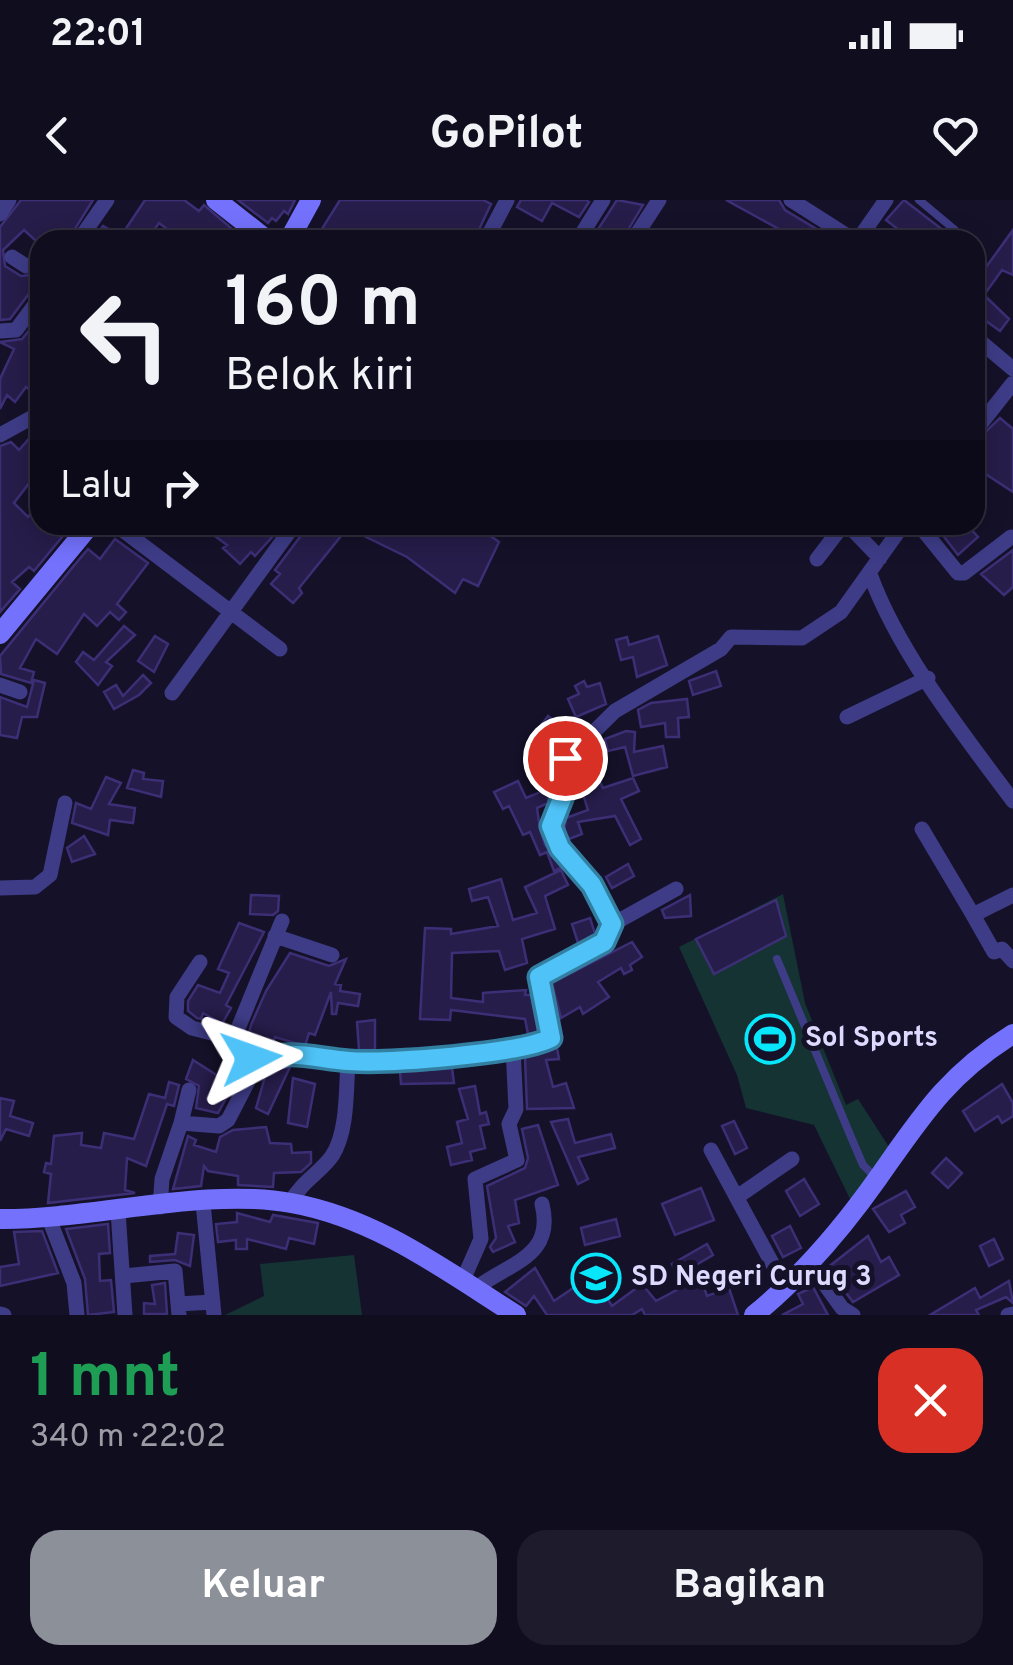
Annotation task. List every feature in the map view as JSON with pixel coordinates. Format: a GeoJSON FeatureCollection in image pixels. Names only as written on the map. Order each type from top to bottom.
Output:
{"type":"FeatureCollection","features":[{"type":"Feature","properties":{"kind":"street"},"geometry":{"type":"LineString","coordinates":[[0,214],[9,200]]}},
{"type":"Feature","properties":{"kind":"street"},"geometry":{"type":"LineString","coordinates":[[87,230],[107,200]]}},
{"type":"Feature","properties":{"kind":"street"},"geometry":{"type":"LineString","coordinates":[[216,200],[255,230]]}},
{"type":"Feature","properties":{"kind":"street"},"geometry":{"type":"LineString","coordinates":[[294,230],[310,200]]}},
{"type":"Feature","properties":{"kind":"street"},"geometry":{"type":"LineString","coordinates":[[491,230],[507,200]]}},
{"type":"Feature","properties":{"kind":"street"},"geometry":{"type":"LineString","coordinates":[[584,230],[603,200]]}},
{"type":"Feature","properties":{"kind":"street"},"geometry":{"type":"LineString","coordinates":[[640,230],[659,200]]}},
{"type":"Feature","properties":{"kind":"street"},"geometry":{"type":"LineString","coordinates":[[791,200],[848,230]]}},
{"type":"Feature","properties":{"kind":"street"},"geometry":{"type":"LineString","coordinates":[[868,230],[884,201]]}},
{"type":"Feature","properties":{"kind":"street"},"geometry":{"type":"LineString","coordinates":[[12,257],[30,265]]}},
{"type":"Feature","properties":{"kind":"street"},"geometry":{"type":"LineString","coordinates":[[0,331],[16,330],[30,311]]}},
{"type":"Feature","properties":{"kind":"street"},"geometry":{"type":"LineString","coordinates":[[985,346],[1013,370]]}},
{"type":"Feature","properties":{"kind":"street"},"geometry":{"type":"LineString","coordinates":[[985,418],[1013,383]]}},
{"type":"Feature","properties":{"kind":"street"},"geometry":{"type":"LineString","coordinates":[[0,436],[30,419]]}},
{"type":"Feature","properties":{"kind":"street"},"geometry":{"type":"LineString","coordinates":[[0,634],[82,535]]}},
{"type":"Feature","properties":{"kind":"street"},"geometry":{"type":"LineString","coordinates":[[129,535],[280,650]]}},
{"type":"Feature","properties":{"kind":"street"},"geometry":{"type":"LineString","coordinates":[[172,693],[287,535]]}},
{"type":"Feature","properties":{"kind":"street"},"geometry":{"type":"LineString","coordinates":[[818,559],[838,535]]}},
{"type":"Feature","properties":{"kind":"street"},"geometry":{"type":"LineString","coordinates":[[856,535],[880,558]]}},
{"type":"Feature","properties":{"kind":"street"},"geometry":{"type":"LineString","coordinates":[[612,924],[592,885],[554,838],[551,826],[563,796],[554,775],[615,711],[721,650],[731,637],[778,641],[802,638],[841,612],[896,535]]}},
{"type":"Feature","properties":{"kind":"street"},"geometry":{"type":"LineString","coordinates":[[928,535],[958,573],[964,573],[1011,536]]}},
{"type":"Feature","properties":{"kind":"street"},"geometry":{"type":"LineString","coordinates":[[870,574],[878,598],[928,678],[1013,801]]}},
{"type":"Feature","properties":{"kind":"street"},"geometry":{"type":"LineString","coordinates":[[847,716],[928,678]]}},
{"type":"Feature","properties":{"kind":"street"},"geometry":{"type":"LineString","coordinates":[[0,685],[20,692]]}},
{"type":"Feature","properties":{"kind":"street"},"geometry":{"type":"LineString","coordinates":[[0,888],[34,887],[50,875],[65,803]]}},
{"type":"Feature","properties":{"kind":"street"},"geometry":{"type":"LineString","coordinates":[[922,829],[994,952],[1002,949],[1013,961]]}},
{"type":"Feature","properties":{"kind":"street"},"geometry":{"type":"LineString","coordinates":[[181,1123],[219,1126],[228,1120],[257,1063],[288,1054],[348,1061],[513,1048],[548,1041],[553,1035],[539,977],[604,942],[612,924],[676,889]]}},
{"type":"Feature","properties":{"kind":"street"},"geometry":{"type":"LineString","coordinates":[[973,915],[1013,895]]}},
{"type":"Feature","properties":{"kind":"street"},"geometry":{"type":"LineString","coordinates":[[257,1063],[236,1046],[235,1039],[238,1020],[278,928],[332,955]]}},
{"type":"Feature","properties":{"kind":"street"},"geometry":{"type":"LineString","coordinates":[[200,962],[177,998],[176,1017],[192,1028],[235,1039]]}},
{"type":"Feature","properties":{"kind":"street"},"geometry":{"type":"LineString","coordinates":[[754,1315],[810,1264],[877,1179],[934,1096],[969,1063],[1013,1034]]}},
{"type":"Feature","properties":{"kind":"street"},"geometry":{"type":"LineString","coordinates":[[469,1284],[482,1240],[475,1180],[517,1160],[509,1124],[516,1109],[513,1048]]}},
{"type":"Feature","properties":{"kind":"street"},"geometry":{"type":"LineString","coordinates":[[290,1202],[307,1177],[328,1161],[337,1147],[348,1061]]}},
{"type":"Feature","properties":{"kind":"street"},"geometry":{"type":"LineString","coordinates":[[160,1207],[162,1178],[189,1090]]}},
{"type":"Feature","properties":{"kind":"street"},"geometry":{"type":"LineString","coordinates":[[711,1150],[786,1289]]}},
{"type":"Feature","properties":{"kind":"street"},"geometry":{"type":"LineString","coordinates":[[736,1197],[792,1159]]}},
{"type":"Feature","properties":{"kind":"street"},"geometry":{"type":"LineString","coordinates":[[0,1219],[203,1202],[290,1202],[331,1212],[389,1236],[516,1315]]}},
{"type":"Feature","properties":{"kind":"street"},"geometry":{"type":"LineString","coordinates":[[124,1276],[175,1271],[179,1310],[214,1309],[203,1202]]}},
{"type":"Feature","properties":{"kind":"street"},"geometry":{"type":"LineString","coordinates":[[469,1284],[540,1244],[546,1229],[542,1204]]}},
{"type":"Feature","properties":{"kind":"street"},"geometry":{"type":"LineString","coordinates":[[118,1211],[125,1315]]}},
{"type":"Feature","properties":{"kind":"street"},"geometry":{"type":"LineString","coordinates":[[48,1216],[74,1283],[77,1315]]}},
{"type":"Feature","properties":{"kind":"street"},"geometry":{"type":"LineString","coordinates":[[810,1264],[842,1308],[853,1315]]}},
{"type":"Feature","properties":{"kind":"lane"},"geometry":{"type":"LineString","coordinates":[[919,200],[955,230]]}},
{"type":"Feature","properties":{"kind":"lane"},"geometry":{"type":"LineString","coordinates":[[777,959],[851,1137],[864,1164],[877,1179]]}},
{"type":"Feature","properties":{"kind":"green space","name":"Sol Sports"},"geometry":{"type":"Polygon","coordinates":[[[783,894],[805,1003],[846,1105],[858,1099],[891,1150],[852,1203],[814,1125],[746,1108],[737,1075],[679,947],[783,894]]]}},
{"type":"Feature","properties":{"kind":"green space"},"geometry":{"type":"Polygon","coordinates":[[[354,1255],[362,1315],[225,1315],[264,1296],[260,1264],[354,1255]]]}},
{"type":"Feature","properties":{"kind":"building"},"geometry":{"type":"Polygon","coordinates":[[[21,200],[93,200],[74,230],[30,230],[30,235],[24,230],[3,250],[5,266],[21,276],[30,275],[30,292],[10,319],[0,320],[0,227],[21,200]]]}},
{"type":"Feature","properties":{"kind":"building"},"geometry":{"type":"Polygon","coordinates":[[[145,200],[184,200],[199,211],[204,205],[233,230],[168,230],[159,223],[154,230],[125,230],[145,200]]]}},
{"type":"Feature","properties":{"kind":"building"},"geometry":{"type":"Polygon","coordinates":[[[238,200],[295,200],[288,214],[284,211],[276,221],[272,218],[268,223],[238,200]]]}},
{"type":"Feature","properties":{"kind":"building"},"geometry":{"type":"Polygon","coordinates":[[[340,200],[483,200],[491,204],[479,230],[321,230],[340,200]]]}},
{"type":"Feature","properties":{"kind":"building"},"geometry":{"type":"Polygon","coordinates":[[[521,200],[589,202],[579,217],[552,203],[542,221],[517,207],[521,200]]]}},
{"type":"Feature","properties":{"kind":"building"},"geometry":{"type":"Polygon","coordinates":[[[617,200],[643,205],[628,230],[598,230],[617,200]]]}},
{"type":"Feature","properties":{"kind":"building"},"geometry":{"type":"Polygon","coordinates":[[[726,200],[779,200],[785,210],[818,230],[781,230],[726,200]]]}},
{"type":"Feature","properties":{"kind":"building"},"geometry":{"type":"Polygon","coordinates":[[[904,200],[943,230],[899,230],[886,220],[904,200]]]}},
{"type":"Feature","properties":{"kind":"building"},"geometry":{"type":"Polygon","coordinates":[[[1013,230],[1013,275],[1002,270],[985,294],[985,268],[1013,230]]]}},
{"type":"Feature","properties":{"kind":"building"},"geometry":{"type":"Polygon","coordinates":[[[985,296],[1009,319],[1000,331],[985,320],[985,296]]]}},
{"type":"Feature","properties":{"kind":"building"},"geometry":{"type":"Polygon","coordinates":[[[30,329],[30,390],[26,387],[15,402],[7,395],[0,409],[0,379],[14,349],[0,342],[22,339],[30,329]]]}},
{"type":"Feature","properties":{"kind":"building"},"geometry":{"type":"Polygon","coordinates":[[[1000,418],[1013,429],[1013,492],[985,474],[985,432],[1000,418]]]}},
{"type":"Feature","properties":{"kind":"building"},"geometry":{"type":"Polygon","coordinates":[[[30,437],[30,482],[14,503],[28,517],[30,515],[30,535],[64,535],[34,571],[29,567],[12,582],[20,589],[0,612],[0,446],[11,442],[19,450],[30,437]]]}},
{"type":"Feature","properties":{"kind":"building"},"geometry":{"type":"Polygon","coordinates":[[[214,535],[272,537],[255,556],[251,552],[240,564],[223,548],[227,545],[214,535]]]}},
{"type":"Feature","properties":{"kind":"building"},"geometry":{"type":"Polygon","coordinates":[[[301,535],[341,536],[299,588],[302,593],[293,603],[271,584],[280,574],[275,570],[301,535]]]}},
{"type":"Feature","properties":{"kind":"building"},"geometry":{"type":"Polygon","coordinates":[[[489,535],[499,542],[478,586],[463,579],[455,593],[407,557],[366,537],[489,535]]]}},
{"type":"Feature","properties":{"kind":"building"},"geometry":{"type":"Polygon","coordinates":[[[943,535],[976,535],[978,537],[958,555],[943,535]]]}},
{"type":"Feature","properties":{"kind":"building"},"geometry":{"type":"Polygon","coordinates":[[[115,539],[148,563],[117,604],[126,612],[119,620],[110,612],[97,626],[84,614],[57,654],[36,639],[20,668],[34,672],[31,683],[1,674],[0,656],[88,549],[100,559],[115,539]]]}},
{"type":"Feature","properties":{"kind":"building"},"geometry":{"type":"Polygon","coordinates":[[[1013,550],[1013,587],[1004,595],[981,574],[1013,550]]]}},
{"type":"Feature","properties":{"kind":"building"},"geometry":{"type":"Polygon","coordinates":[[[124,626],[135,635],[106,662],[112,666],[98,685],[76,662],[83,652],[94,660],[124,626]]]}},
{"type":"Feature","properties":{"kind":"building"},"geometry":{"type":"Polygon","coordinates":[[[155,636],[168,644],[154,672],[138,661],[155,636]]]}},
{"type":"Feature","properties":{"kind":"building"},"geometry":{"type":"Polygon","coordinates":[[[658,636],[667,665],[637,677],[633,657],[621,660],[616,640],[627,637],[629,645],[658,636]]]}},
{"type":"Feature","properties":{"kind":"building"},"geometry":{"type":"Polygon","coordinates":[[[716,671],[721,686],[693,695],[689,681],[716,671]]]}},
{"type":"Feature","properties":{"kind":"building"},"geometry":{"type":"Polygon","coordinates":[[[143,675],[151,683],[114,709],[104,692],[116,685],[123,696],[143,675]]]}},
{"type":"Feature","properties":{"kind":"building"},"geometry":{"type":"Polygon","coordinates":[[[34,680],[45,683],[37,717],[22,717],[17,738],[0,735],[0,697],[27,707],[34,680]]]}},
{"type":"Feature","properties":{"kind":"building"},"geometry":{"type":"Polygon","coordinates":[[[584,681],[587,687],[600,683],[606,704],[576,717],[568,699],[579,694],[575,686],[584,681]]]}},
{"type":"Feature","properties":{"kind":"building"},"geometry":{"type":"Polygon","coordinates":[[[687,699],[689,717],[678,718],[679,737],[666,737],[665,723],[641,727],[638,710],[651,703],[687,699]]]}},
{"type":"Feature","properties":{"kind":"building"},"geometry":{"type":"Polygon","coordinates":[[[548,716],[557,723],[554,726],[572,738],[548,761],[544,780],[529,768],[542,747],[538,744],[545,734],[538,729],[548,716]]]}},
{"type":"Feature","properties":{"kind":"building"},"geometry":{"type":"Polygon","coordinates":[[[626,731],[635,732],[634,752],[663,746],[667,767],[633,776],[625,747],[608,751],[605,739],[626,731]]]}},
{"type":"Feature","properties":{"kind":"building"},"geometry":{"type":"Polygon","coordinates":[[[588,758],[603,788],[633,778],[639,791],[621,799],[641,839],[630,845],[615,816],[578,822],[582,834],[569,839],[564,834],[566,818],[588,810],[581,788],[573,792],[566,775],[588,758]]]}},
{"type":"Feature","properties":{"kind":"building"},"geometry":{"type":"Polygon","coordinates":[[[133,770],[144,773],[143,779],[163,781],[161,797],[127,788],[133,770]]]}},
{"type":"Feature","properties":{"kind":"building"},"geometry":{"type":"Polygon","coordinates":[[[106,777],[121,783],[109,804],[135,808],[133,823],[110,820],[108,835],[72,823],[76,803],[91,809],[106,777]]]}},
{"type":"Feature","properties":{"kind":"building"},"geometry":{"type":"Polygon","coordinates":[[[518,781],[526,798],[548,789],[548,803],[537,808],[540,829],[545,845],[563,867],[554,871],[547,852],[540,855],[530,832],[523,835],[509,806],[503,809],[494,792],[518,781]]]}},
{"type":"Feature","properties":{"kind":"building"},"geometry":{"type":"Polygon","coordinates":[[[84,836],[95,854],[72,862],[67,848],[84,836]]]}},
{"type":"Feature","properties":{"kind":"building"},"geometry":{"type":"Polygon","coordinates":[[[628,864],[634,876],[612,888],[606,877],[628,864]]]}},
{"type":"Feature","properties":{"kind":"building"},"geometry":{"type":"Polygon","coordinates":[[[561,870],[568,885],[545,896],[555,929],[522,939],[527,963],[505,970],[499,951],[452,953],[451,998],[483,1002],[483,993],[526,990],[525,995],[531,995],[538,1032],[528,1034],[525,1019],[451,1010],[450,1020],[420,1019],[425,928],[451,929],[451,934],[498,926],[488,897],[472,901],[469,889],[501,879],[513,920],[537,913],[525,887],[561,870]]]}},
{"type":"Feature","properties":{"kind":"building"},"geometry":{"type":"Polygon","coordinates":[[[251,895],[279,896],[278,911],[273,915],[250,914],[251,895]]]}},
{"type":"Feature","properties":{"kind":"building"},"geometry":{"type":"Polygon","coordinates":[[[690,895],[691,916],[665,918],[662,910],[690,895]]]}},
{"type":"Feature","properties":{"kind":"building"},"geometry":{"type":"Polygon","coordinates":[[[776,900],[786,936],[714,974],[696,939],[776,900]]]}},
{"type":"Feature","properties":{"kind":"building"},"geometry":{"type":"Polygon","coordinates":[[[590,918],[595,934],[578,943],[572,924],[590,918]]]}},
{"type":"Feature","properties":{"kind":"building"},"geometry":{"type":"Polygon","coordinates":[[[239,923],[264,932],[226,1005],[231,1008],[222,1024],[203,1013],[201,1019],[197,1018],[188,1011],[188,1001],[198,985],[220,993],[229,973],[218,969],[239,923]]]}},
{"type":"Feature","properties":{"kind":"building"},"geometry":{"type":"Polygon","coordinates":[[[632,942],[642,957],[630,965],[632,970],[624,974],[621,968],[598,982],[609,997],[583,1014],[580,1007],[561,1018],[552,983],[632,942]]]}},
{"type":"Feature","properties":{"kind":"building"},"geometry":{"type":"Polygon","coordinates":[[[290,953],[329,966],[346,959],[335,984],[341,985],[340,991],[360,994],[358,1006],[338,1003],[336,1014],[332,1014],[331,992],[315,1035],[309,1033],[305,1046],[275,1037],[271,1046],[257,1049],[247,1041],[251,1025],[266,991],[290,953]]]}},
{"type":"Feature","properties":{"kind":"building"},"geometry":{"type":"Polygon","coordinates":[[[375,1020],[375,1050],[359,1050],[357,1022],[375,1020]]]}},
{"type":"Feature","properties":{"kind":"building"},"geometry":{"type":"Polygon","coordinates":[[[557,1048],[559,1059],[546,1060],[553,1087],[566,1083],[574,1108],[527,1109],[525,1058],[557,1048]]]}},
{"type":"Feature","properties":{"kind":"building"},"geometry":{"type":"Polygon","coordinates":[[[193,1060],[226,1081],[230,1074],[237,1078],[218,1113],[196,1108],[199,1086],[186,1079],[193,1060]]]}},
{"type":"Feature","properties":{"kind":"building"},"geometry":{"type":"Polygon","coordinates":[[[290,1067],[268,1114],[256,1108],[267,1070],[290,1067]]]}},
{"type":"Feature","properties":{"kind":"building"},"geometry":{"type":"Polygon","coordinates":[[[452,1068],[454,1083],[401,1084],[400,1072],[452,1068]]]}},
{"type":"Feature","properties":{"kind":"building"},"geometry":{"type":"Polygon","coordinates":[[[293,1078],[315,1084],[307,1127],[288,1123],[293,1078]]]}},
{"type":"Feature","properties":{"kind":"building"},"geometry":{"type":"Polygon","coordinates":[[[169,1082],[179,1085],[174,1106],[167,1104],[146,1166],[127,1158],[125,1190],[135,1193],[48,1203],[51,1174],[44,1172],[46,1163],[51,1164],[54,1136],[82,1133],[81,1145],[101,1148],[104,1133],[134,1139],[149,1094],[165,1098],[169,1082]]]}},
{"type":"Feature","properties":{"kind":"building"},"geometry":{"type":"Polygon","coordinates":[[[1002,1084],[1013,1103],[1013,1116],[1002,1123],[998,1116],[975,1131],[963,1111],[1002,1084]]]}},
{"type":"Feature","properties":{"kind":"building"},"geometry":{"type":"Polygon","coordinates":[[[475,1086],[480,1114],[486,1112],[489,1124],[480,1126],[485,1148],[470,1152],[472,1160],[451,1165],[447,1147],[462,1143],[457,1122],[468,1119],[459,1089],[475,1086]]]}},
{"type":"Feature","properties":{"kind":"building"},"geometry":{"type":"Polygon","coordinates":[[[0,1098],[14,1101],[10,1116],[33,1123],[29,1136],[6,1129],[0,1141],[0,1098]]]}},
{"type":"Feature","properties":{"kind":"building"},"geometry":{"type":"Polygon","coordinates":[[[568,1119],[575,1143],[611,1134],[615,1148],[578,1157],[588,1179],[578,1184],[551,1122],[568,1119]]]}},
{"type":"Feature","properties":{"kind":"building"},"geometry":{"type":"Polygon","coordinates":[[[734,1121],[747,1148],[735,1154],[722,1126],[734,1121]]]}},
{"type":"Feature","properties":{"kind":"building"},"geometry":{"type":"Polygon","coordinates":[[[538,1125],[558,1185],[515,1200],[519,1223],[508,1226],[515,1242],[493,1252],[490,1247],[496,1238],[487,1186],[525,1168],[528,1158],[522,1129],[538,1125]]]}},
{"type":"Feature","properties":{"kind":"building"},"geometry":{"type":"Polygon","coordinates":[[[266,1127],[270,1143],[291,1144],[292,1153],[311,1152],[311,1163],[301,1172],[274,1173],[273,1187],[238,1185],[238,1176],[208,1171],[204,1166],[201,1186],[173,1189],[188,1136],[196,1140],[194,1145],[216,1152],[220,1137],[233,1130],[266,1127]]]}},
{"type":"Feature","properties":{"kind":"building"},"geometry":{"type":"Polygon","coordinates":[[[946,1158],[962,1173],[948,1188],[932,1173],[946,1158]]]}},
{"type":"Feature","properties":{"kind":"building"},"geometry":{"type":"Polygon","coordinates":[[[804,1179],[819,1204],[800,1216],[786,1191],[804,1179]]]}},
{"type":"Feature","properties":{"kind":"building"},"geometry":{"type":"Polygon","coordinates":[[[701,1188],[714,1220],[675,1235],[662,1204],[701,1188]]]}},
{"type":"Feature","properties":{"kind":"building"},"geometry":{"type":"Polygon","coordinates":[[[906,1191],[915,1207],[901,1215],[905,1223],[889,1232],[873,1209],[906,1191]]]}},
{"type":"Feature","properties":{"kind":"building"},"geometry":{"type":"Polygon","coordinates":[[[237,1213],[270,1222],[273,1215],[318,1223],[314,1244],[289,1238],[286,1249],[247,1239],[247,1249],[236,1249],[236,1240],[218,1242],[216,1224],[237,1222],[237,1213]]]}},
{"type":"Feature","properties":{"kind":"building"},"geometry":{"type":"Polygon","coordinates":[[[616,1219],[620,1236],[585,1245],[581,1228],[616,1219]]]}},
{"type":"Feature","properties":{"kind":"building"},"geometry":{"type":"Polygon","coordinates":[[[108,1224],[110,1253],[99,1254],[100,1281],[111,1280],[114,1312],[88,1315],[85,1279],[66,1229],[108,1224]]]}},
{"type":"Feature","properties":{"kind":"building"},"geometry":{"type":"Polygon","coordinates":[[[790,1226],[801,1248],[783,1257],[772,1236],[790,1226]]]}},
{"type":"Feature","properties":{"kind":"building"},"geometry":{"type":"Polygon","coordinates":[[[42,1231],[58,1273],[0,1286],[0,1267],[19,1264],[14,1232],[42,1231]]]}},
{"type":"Feature","properties":{"kind":"building"},"geometry":{"type":"Polygon","coordinates":[[[178,1233],[194,1235],[190,1266],[175,1260],[150,1262],[150,1256],[175,1254],[178,1233]]]}},
{"type":"Feature","properties":{"kind":"building"},"geometry":{"type":"Polygon","coordinates":[[[868,1236],[881,1262],[889,1257],[899,1275],[853,1302],[827,1268],[868,1236]]]}},
{"type":"Feature","properties":{"kind":"building"},"geometry":{"type":"Polygon","coordinates":[[[994,1239],[1003,1259],[989,1266],[980,1246],[994,1239]]]}},
{"type":"Feature","properties":{"kind":"building"},"geometry":{"type":"Polygon","coordinates":[[[707,1244],[713,1255],[696,1265],[707,1296],[729,1288],[738,1315],[645,1315],[642,1309],[632,1315],[547,1315],[534,1296],[526,1306],[505,1292],[535,1268],[554,1301],[591,1276],[615,1270],[618,1280],[599,1285],[612,1306],[642,1284],[656,1301],[684,1286],[672,1264],[707,1244]]]}},
{"type":"Feature","properties":{"kind":"building"},"geometry":{"type":"Polygon","coordinates":[[[1009,1281],[1013,1303],[1006,1297],[976,1310],[979,1315],[930,1315],[975,1288],[980,1298],[1009,1281]]]}},
{"type":"Feature","properties":{"kind":"building"},"geometry":{"type":"Polygon","coordinates":[[[165,1283],[167,1314],[144,1314],[144,1303],[155,1304],[152,1285],[165,1283]]]}},
{"type":"Feature","properties":{"kind":"building"},"geometry":{"type":"Polygon","coordinates":[[[813,1287],[828,1315],[782,1315],[803,1304],[798,1294],[813,1287]]]}},
{"type":"Feature","properties":{"kind":"place","name":"Sol Sports"},"geometry":{"type":"Point","coordinates":[770,1039]}},
{"type":"Feature","properties":{"kind":"place","name":"SD Negeri Curug 3"},"geometry":{"type":"Point","coordinates":[596,1278]}},
{"type":"Feature","properties":{"kind":"route"},"geometry":{"type":"LineString","coordinates":[[251,1058],[257,1063],[288,1054],[357,1061],[481,1053],[548,1041],[553,1035],[539,977],[604,942],[612,924],[592,885],[554,838],[551,826],[563,796],[554,775],[565,758]]}}]}
